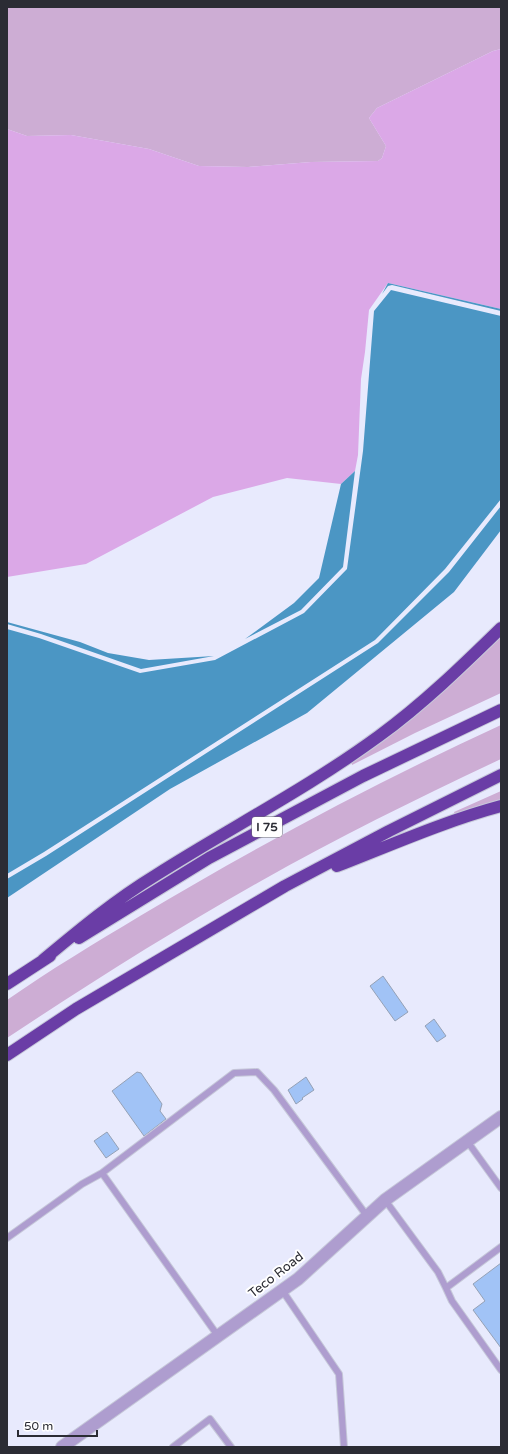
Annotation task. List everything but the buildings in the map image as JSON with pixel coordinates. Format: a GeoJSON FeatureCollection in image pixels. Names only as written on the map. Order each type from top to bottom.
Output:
{"type":"FeatureCollection","features":[{"type":"Feature","properties":{"kind":"highway"},"geometry":{"type":"LineString","coordinates":[[42,960],[98,914],[154,875],[318,777],[379,736],[448,680],[501,628]]}},
{"type":"Feature","properties":{"kind":"highway","name":"I 75"},"geometry":{"type":"LineString","coordinates":[[7,984],[42,960],[209,858],[363,776],[501,710]]}},
{"type":"Feature","properties":{"kind":"highway"},"geometry":{"type":"LineString","coordinates":[[7,1055],[76,1009],[285,886],[389,831],[501,775]]}},
{"type":"Feature","properties":{"kind":"highway"},"geometry":{"type":"LineString","coordinates":[[285,886],[418,834],[476,813],[501,806]]}},
{"type":"Feature","properties":{"kind":"street","name":"Teco Road"},"geometry":{"type":"LineString","coordinates":[[62,1447],[298,1279],[385,1200],[501,1117]]}},
{"type":"Feature","properties":{"kind":"lane"},"geometry":{"type":"LineString","coordinates":[[7,1238],[82,1184],[102,1172],[234,1073],[257,1072],[274,1090],[367,1216]]}},
{"type":"Feature","properties":{"kind":"lane"},"geometry":{"type":"LineString","coordinates":[[467,1141],[501,1188]]}},
{"type":"Feature","properties":{"kind":"lane"},"geometry":{"type":"LineString","coordinates":[[102,1172],[218,1336]]}},
{"type":"Feature","properties":{"kind":"lane"},"geometry":{"type":"LineString","coordinates":[[385,1200],[438,1272],[452,1301],[500,1366]]}},
{"type":"Feature","properties":{"kind":"lane"},"geometry":{"type":"LineString","coordinates":[[446,1288],[501,1247]]}},
{"type":"Feature","properties":{"kind":"lane"},"geometry":{"type":"LineString","coordinates":[[282,1290],[339,1374],[344,1447]]}},
{"type":"Feature","properties":{"kind":"lane"},"geometry":{"type":"LineString","coordinates":[[173,1447],[210,1419],[231,1447]]}},
{"type":"Feature","properties":{"kind":"shaded area"},"geometry":{"type":"Polygon","coordinates":[[[7,7],[501,7],[501,49],[493,51],[377,108],[369,118],[386,146],[382,158],[378,161],[311,162],[248,167],[199,166],[149,149],[71,135],[27,136],[7,129],[7,7]]]}},
{"type":"Feature","properties":{"kind":"shaded area"},"geometry":{"type":"Polygon","coordinates":[[[501,49],[501,309],[388,283],[369,310],[361,379],[358,455],[355,471],[341,484],[287,478],[213,497],[86,564],[7,577],[7,129],[27,136],[71,135],[149,149],[199,166],[248,167],[311,162],[378,161],[382,158],[386,146],[369,118],[377,108],[493,51],[501,49]]]}},
{"type":"Feature","properties":{"kind":"shaded area"},"geometry":{"type":"Polygon","coordinates":[[[501,635],[501,693],[415,733],[352,765],[351,761],[501,635]]]}},
{"type":"Feature","properties":{"kind":"shaded area"},"geometry":{"type":"Polygon","coordinates":[[[501,725],[501,759],[380,818],[261,881],[132,957],[7,1038],[7,1000],[56,967],[184,890],[273,840],[363,792],[501,725]]]}},
{"type":"Feature","properties":{"kind":"shaded area"},"geometry":{"type":"Polygon","coordinates":[[[501,791],[501,802],[455,816],[454,812],[501,791]]]}},
{"type":"Feature","properties":{"kind":"water"},"geometry":{"type":"Polygon","coordinates":[[[388,283],[501,309],[501,311],[392,285],[388,286],[382,294],[388,283]]]}},
{"type":"Feature","properties":{"kind":"water"},"geometry":{"type":"Polygon","coordinates":[[[391,290],[501,316],[501,499],[445,569],[375,640],[44,852],[7,874],[7,629],[39,638],[140,673],[215,660],[304,613],[347,569],[363,451],[374,311],[391,290]]]}},
{"type":"Feature","properties":{"kind":"water"},"geometry":{"type":"Polygon","coordinates":[[[355,471],[343,567],[301,610],[245,639],[294,603],[319,578],[341,484],[355,471]]]}},
{"type":"Feature","properties":{"kind":"water"},"geometry":{"type":"Polygon","coordinates":[[[501,506],[501,530],[454,592],[307,713],[170,789],[7,898],[7,879],[46,856],[378,643],[449,572],[501,506]]]}},
{"type":"Feature","properties":{"kind":"water"},"geometry":{"type":"Polygon","coordinates":[[[7,622],[80,642],[108,653],[149,660],[214,656],[141,669],[41,634],[7,624],[7,622]]]}}]}
